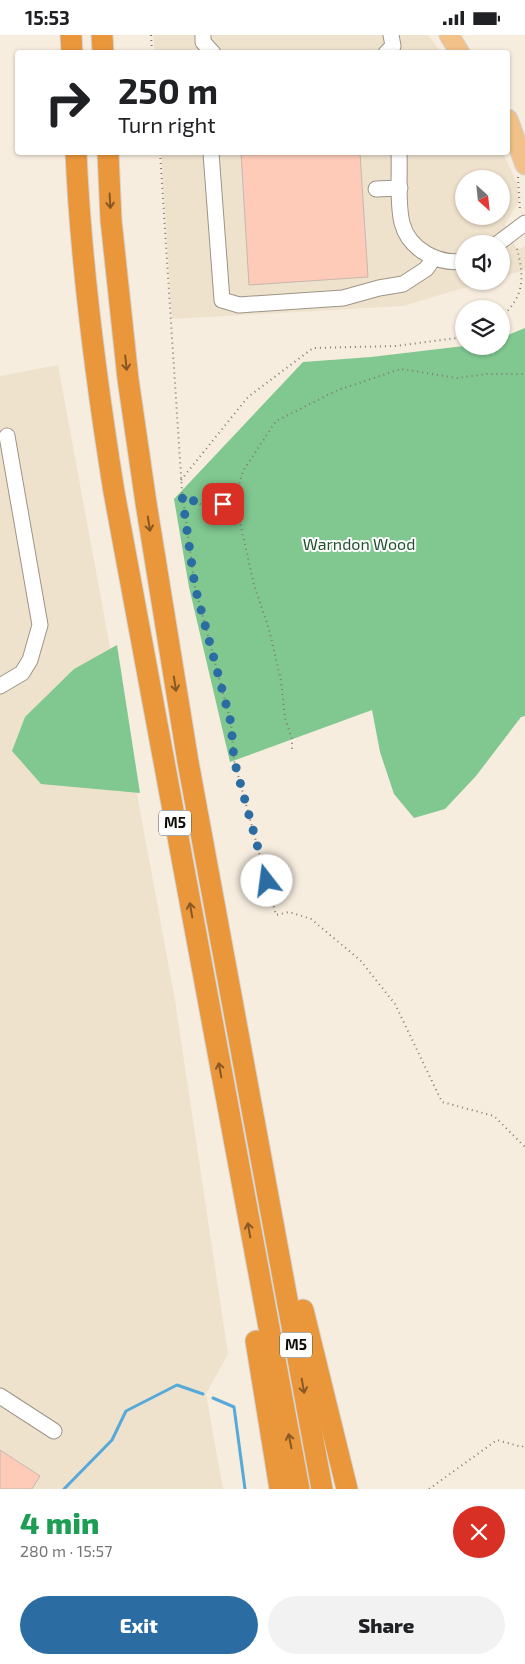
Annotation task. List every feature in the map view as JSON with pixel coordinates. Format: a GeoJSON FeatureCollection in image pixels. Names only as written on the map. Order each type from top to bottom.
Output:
{"type":"FeatureCollection","features":[{"type":"Feature","properties":{"kind":"highway"},"geometry":{"type":"LineString","coordinates":[[71,35],[72,50]]}},
{"type":"Feature","properties":{"kind":"highway"},"geometry":{"type":"LineString","coordinates":[[102,35],[103,50]]}},
{"type":"Feature","properties":{"kind":"highway","name":"M5"},"geometry":{"type":"LineString","coordinates":[[76,155],[79,222],[99,399],[255,1260],[299,1489]]}},
{"type":"Feature","properties":{"kind":"highway","name":"M5"},"geometry":{"type":"LineString","coordinates":[[108,155],[111,221],[128,379],[144,493],[188,762],[322,1489]]}},
{"type":"Feature","properties":{"kind":"highway","name":"M5"},"geometry":{"type":"LineString","coordinates":[[270,1200],[300,1297],[347,1489]]}},
{"type":"Feature","properties":{"kind":"highway","name":"M5"},"geometry":{"type":"LineString","coordinates":[[255,1260],[255,1335],[280,1489]]}},
{"type":"Feature","properties":{"kind":"main road"},"geometry":{"type":"LineString","coordinates":[[449,35],[458,50]]}},
{"type":"Feature","properties":{"kind":"main road"},"geometry":{"type":"LineString","coordinates":[[510,119],[525,130]]}},
{"type":"Feature","properties":{"kind":"main road"},"geometry":{"type":"LineString","coordinates":[[510,125],[521,171]]}},
{"type":"Feature","properties":{"kind":"street"},"geometry":{"type":"LineString","coordinates":[[203,35],[203,42],[210,50]]}},
{"type":"Feature","properties":{"kind":"street"},"geometry":{"type":"LineString","coordinates":[[389,50],[393,46],[391,35]]}},
{"type":"Feature","properties":{"kind":"street"},"geometry":{"type":"LineString","coordinates":[[211,155],[222,300],[239,305],[343,298],[379,288],[403,284],[426,269],[434,257]]}},
{"type":"Feature","properties":{"kind":"street"},"geometry":{"type":"LineString","coordinates":[[399,155],[402,224],[412,242],[434,257],[455,263]]}},
{"type":"Feature","properties":{"kind":"street"},"geometry":{"type":"LineString","coordinates":[[376,189],[400,189]]}},
{"type":"Feature","properties":{"kind":"street"},"geometry":{"type":"LineString","coordinates":[[509,235],[525,223]]}},
{"type":"Feature","properties":{"kind":"street"},"geometry":{"type":"LineString","coordinates":[[0,686],[22,673],[30,660],[40,625],[7,436]]}},
{"type":"Feature","properties":{"kind":"street"},"geometry":{"type":"LineString","coordinates":[[0,1396],[54,1431]]}},
{"type":"Feature","properties":{"kind":"path"},"geometry":{"type":"LineString","coordinates":[[151,35],[152,50]]}},
{"type":"Feature","properties":{"kind":"path"},"geometry":{"type":"LineString","coordinates":[[160,155],[182,495],[195,587],[231,723],[234,760],[276,915],[289,912],[311,919],[360,960],[395,1004],[442,1102],[494,1116],[525,1147]]}},
{"type":"Feature","properties":{"kind":"path"},"geometry":{"type":"LineString","coordinates":[[521,171],[520,212],[525,219]]}},
{"type":"Feature","properties":{"kind":"path"},"geometry":{"type":"LineString","coordinates":[[510,309],[522,297],[524,273],[515,243],[520,240]]}},
{"type":"Feature","properties":{"kind":"path"},"geometry":{"type":"LineString","coordinates":[[181,480],[248,397],[313,348],[396,345],[455,338]]}},
{"type":"Feature","properties":{"kind":"path"},"geometry":{"type":"LineString","coordinates":[[292,752],[292,739],[286,718],[281,681],[269,629],[254,585],[235,500],[244,471],[276,421],[338,390],[401,369],[457,379],[487,374],[525,374]]}},
{"type":"Feature","properties":{"kind":"path"},"geometry":{"type":"LineString","coordinates":[[182,495],[210,509],[235,500]]}},
{"type":"Feature","properties":{"kind":"path"},"geometry":{"type":"LineString","coordinates":[[429,1489],[497,1440],[522,1447],[525,1444]]}},
{"type":"Feature","properties":{"kind":"shaded area"},"geometry":{"type":"Polygon","coordinates":[[[153,35],[428,35],[439,50],[155,50],[153,35]]]}},
{"type":"Feature","properties":{"kind":"shaded area"},"geometry":{"type":"Polygon","coordinates":[[[161,155],[504,155],[517,183],[519,202],[510,216],[510,170],[455,170],[455,225],[505,225],[517,250],[525,246],[525,270],[510,274],[510,235],[455,235],[455,290],[457,290],[403,306],[172,319],[161,155]]]}},
{"type":"Feature","properties":{"kind":"shaded area"},"geometry":{"type":"Polygon","coordinates":[[[58,365],[175,1000],[228,1354],[206,1394],[223,1489],[0,1489],[0,376],[58,365]]]}},
{"type":"Feature","properties":{"kind":"green space","name":"Warndon Wood"},"geometry":{"type":"Polygon","coordinates":[[[525,328],[525,716],[521,717],[476,776],[445,809],[414,818],[394,794],[380,752],[372,710],[230,762],[189,587],[174,499],[303,362],[371,357],[455,347],[455,355],[510,355],[510,334],[525,328]]]}},
{"type":"Feature","properties":{"kind":"green space"},"geometry":{"type":"Polygon","coordinates":[[[117,645],[140,793],[41,784],[12,751],[25,717],[74,669],[117,645]]]}},
{"type":"Feature","properties":{"kind":"building"},"geometry":{"type":"Polygon","coordinates":[[[241,155],[360,155],[368,277],[249,285],[241,155]]]}},
{"type":"Feature","properties":{"kind":"building"},"geometry":{"type":"Polygon","coordinates":[[[0,1450],[40,1476],[32,1489],[0,1489],[0,1450]]]}},
{"type":"Feature","properties":{"kind":"waterway"},"geometry":{"type":"LineString","coordinates":[[64,1489],[112,1440],[126,1411],[177,1385],[203,1394]]}},
{"type":"Feature","properties":{"kind":"waterway"},"geometry":{"type":"LineString","coordinates":[[213,1398],[234,1407],[245,1489]]}},
{"type":"Feature","properties":{"kind":"route"},"geometry":{"type":"LineString","coordinates":[[223,504],[210,509],[182,495],[195,587],[231,723],[234,760],[267,881]]}}]}
